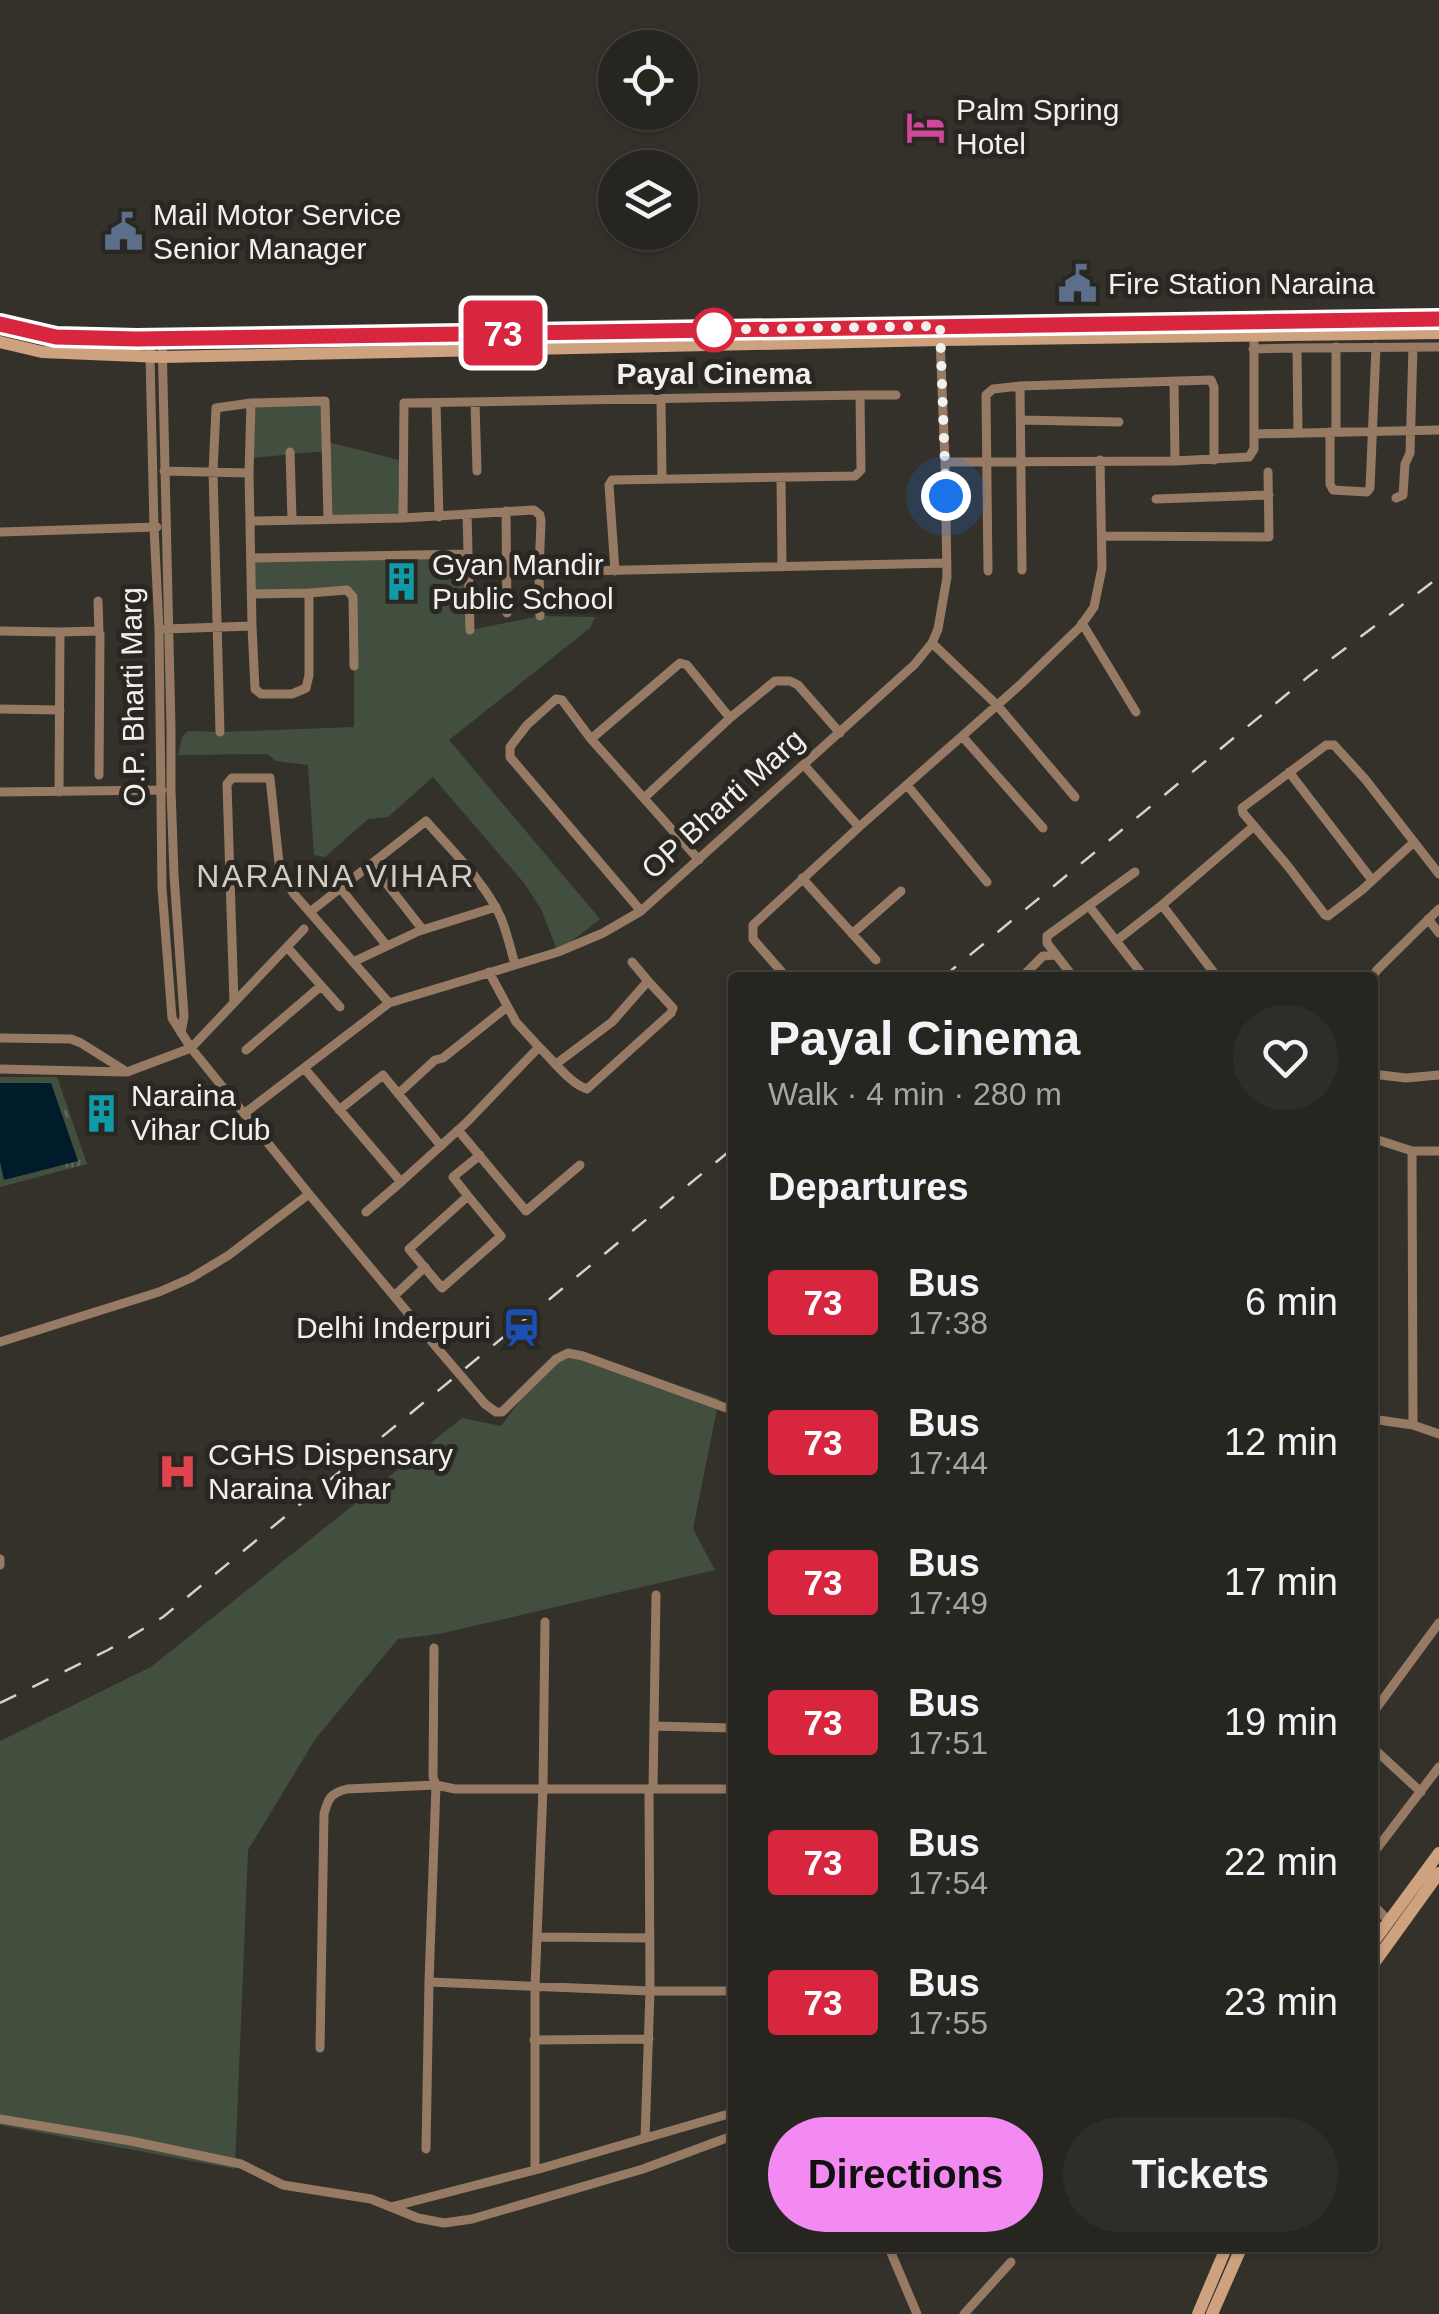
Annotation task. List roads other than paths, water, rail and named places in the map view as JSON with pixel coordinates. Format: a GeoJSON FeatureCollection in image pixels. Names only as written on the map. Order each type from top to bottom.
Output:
{"type":"FeatureCollection","features":[{"type":"Feature","properties":{"kind":"main road"},"geometry":{"type":"LineString","coordinates":[[0,342],[42,352],[156,357],[1230,321],[1439,318]]}},
{"type":"Feature","properties":{"kind":"main road"},"geometry":{"type":"LineString","coordinates":[[0,324],[56,337],[157,338],[940,333],[1254,342],[1439,333]]}},
{"type":"Feature","properties":{"kind":"main road"},"geometry":{"type":"LineString","coordinates":[[1378,1936],[1439,1853]]}},
{"type":"Feature","properties":{"kind":"main road"},"geometry":{"type":"LineString","coordinates":[[1378,1958],[1439,1873]]}},
{"type":"Feature","properties":{"kind":"main road"},"geometry":{"type":"LineString","coordinates":[[1198,2314],[1224,2252]]}},
{"type":"Feature","properties":{"kind":"main road"},"geometry":{"type":"LineString","coordinates":[[1212,2314],[1240,2252]]}},
{"type":"Feature","properties":{"kind":"street","name":"OP Bharti Marg"},"geometry":{"type":"LineString","coordinates":[[245,1113],[390,1003],[558,952],[641,911],[914,665],[938,630],[947,563],[940,333]]}},
{"type":"Feature","properties":{"kind":"street"},"geometry":{"type":"LineString","coordinates":[[156,357],[157,338]]}},
{"type":"Feature","properties":{"kind":"street"},"geometry":{"type":"LineString","coordinates":[[946,462],[1214,460],[1249,456],[1254,449],[1254,342],[1297,348],[1439,347]]}},
{"type":"Feature","properties":{"kind":"street"},"geometry":{"type":"LineString","coordinates":[[1336,348],[1330,484],[1332,490],[1364,492],[1370,488],[1376,347]]}},
{"type":"Feature","properties":{"kind":"street"},"geometry":{"type":"LineString","coordinates":[[1396,498],[1403,495],[1404,464],[1410,454],[1413,347]]}},
{"type":"Feature","properties":{"kind":"street"},"geometry":{"type":"LineString","coordinates":[[1297,348],[1298,433]]}},
{"type":"Feature","properties":{"kind":"street","name":"O.P. Bharti Marg"},"geometry":{"type":"LineString","coordinates":[[156,357],[166,526],[162,888],[172,1018],[191,1048],[308,1194],[496,1412],[502,1412],[556,1359],[568,1353],[728,1409]]}},
{"type":"Feature","properties":{"kind":"street","name":"O.P. Bharti Marg"},"geometry":{"type":"LineString","coordinates":[[156,357],[154,527],[163,629]]}},
{"type":"Feature","properties":{"kind":"street"},"geometry":{"type":"LineString","coordinates":[[988,571],[987,392],[1020,386],[1208,379],[1213,383],[1214,460]]}},
{"type":"Feature","properties":{"kind":"street"},"geometry":{"type":"LineString","coordinates":[[1174,382],[1175,460]]}},
{"type":"Feature","properties":{"kind":"street"},"geometry":{"type":"LineString","coordinates":[[1020,386],[1022,570]]}},
{"type":"Feature","properties":{"kind":"street"},"geometry":{"type":"LineString","coordinates":[[615,571],[610,482],[614,479],[855,476],[860,473],[860,395]]}},
{"type":"Feature","properties":{"kind":"street"},"geometry":{"type":"LineString","coordinates":[[403,518],[403,405],[407,402],[896,395]]}},
{"type":"Feature","properties":{"kind":"street"},"geometry":{"type":"LineString","coordinates":[[661,399],[662,478]]}},
{"type":"Feature","properties":{"kind":"street"},"geometry":{"type":"LineString","coordinates":[[220,732],[213,472],[216,408],[251,403],[325,402],[328,518]]}},
{"type":"Feature","properties":{"kind":"street"},"geometry":{"type":"LineString","coordinates":[[475,402],[476,470]]}},
{"type":"Feature","properties":{"kind":"street"},"geometry":{"type":"LineString","coordinates":[[251,403],[252,626],[256,691],[261,694],[292,694],[306,688],[309,592]]}},
{"type":"Feature","properties":{"kind":"street"},"geometry":{"type":"LineString","coordinates":[[436,403],[440,517]]}},
{"type":"Feature","properties":{"kind":"street"},"geometry":{"type":"LineString","coordinates":[[1021,420],[1120,422]]}},
{"type":"Feature","properties":{"kind":"street"},"geometry":{"type":"LineString","coordinates":[[1254,434],[1439,430]]}},
{"type":"Feature","properties":{"kind":"street"},"geometry":{"type":"LineString","coordinates":[[290,452],[292,519]]}},
{"type":"Feature","properties":{"kind":"street"},"geometry":{"type":"LineString","coordinates":[[782,972],[753,939],[753,924],[997,705],[1094,607],[1102,568],[1100,460]]}},
{"type":"Feature","properties":{"kind":"street"},"geometry":{"type":"LineString","coordinates":[[164,471],[250,472]]}},
{"type":"Feature","properties":{"kind":"street"},"geometry":{"type":"LineString","coordinates":[[1102,536],[1269,537],[1268,472]]}},
{"type":"Feature","properties":{"kind":"street"},"geometry":{"type":"LineString","coordinates":[[781,477],[782,567]]}},
{"type":"Feature","properties":{"kind":"street"},"geometry":{"type":"LineString","coordinates":[[1156,498],[1268,495]]}},
{"type":"Feature","properties":{"kind":"street"},"geometry":{"type":"LineString","coordinates":[[251,521],[440,517],[534,510],[540,515],[540,616]]}},
{"type":"Feature","properties":{"kind":"street"},"geometry":{"type":"LineString","coordinates":[[506,512],[507,614]]}},
{"type":"Feature","properties":{"kind":"street"},"geometry":{"type":"LineString","coordinates":[[467,514],[470,630]]}},
{"type":"Feature","properties":{"kind":"street"},"geometry":{"type":"LineString","coordinates":[[0,532],[166,526]]}},
{"type":"Feature","properties":{"kind":"street"},"geometry":{"type":"LineString","coordinates":[[252,558],[468,554]]}},
{"type":"Feature","properties":{"kind":"street"},"geometry":{"type":"LineString","coordinates":[[539,572],[947,563]]}},
{"type":"Feature","properties":{"kind":"street"},"geometry":{"type":"LineString","coordinates":[[252,594],[347,590],[352,594],[354,666]]}},
{"type":"Feature","properties":{"kind":"street"},"geometry":{"type":"LineString","coordinates":[[98,601],[99,775]]}},
{"type":"Feature","properties":{"kind":"street"},"geometry":{"type":"LineString","coordinates":[[1082,623],[1136,712]]}},
{"type":"Feature","properties":{"kind":"street"},"geometry":{"type":"LineString","coordinates":[[163,629],[252,626]]}},
{"type":"Feature","properties":{"kind":"street"},"geometry":{"type":"LineString","coordinates":[[0,631],[99,632]]}},
{"type":"Feature","properties":{"kind":"street"},"geometry":{"type":"LineString","coordinates":[[59,792],[60,632]]}},
{"type":"Feature","properties":{"kind":"street"},"geometry":{"type":"LineString","coordinates":[[932,642],[997,705],[1076,797]]}},
{"type":"Feature","properties":{"kind":"street"},"geometry":{"type":"LineString","coordinates":[[591,739],[680,664],[686,665],[730,718]]}},
{"type":"Feature","properties":{"kind":"street"},"geometry":{"type":"LineString","coordinates":[[644,798],[776,681],[798,686],[840,733]]}},
{"type":"Feature","properties":{"kind":"street"},"geometry":{"type":"LineString","coordinates":[[641,911],[510,757],[508,751],[556,699],[562,700],[591,739],[699,860]]}},
{"type":"Feature","properties":{"kind":"street"},"geometry":{"type":"LineString","coordinates":[[0,709],[60,710]]}},
{"type":"Feature","properties":{"kind":"street"},"geometry":{"type":"LineString","coordinates":[[962,736],[1043,828]]}},
{"type":"Feature","properties":{"kind":"street"},"geometry":{"type":"LineString","coordinates":[[1414,842],[1325,916],[1242,808],[1326,745],[1334,745],[1364,778],[1414,842],[1439,874]]}},
{"type":"Feature","properties":{"kind":"street"},"geometry":{"type":"LineString","coordinates":[[804,765],[859,826]]}},
{"type":"Feature","properties":{"kind":"street"},"geometry":{"type":"LineString","coordinates":[[1289,772],[1372,880]]}},
{"type":"Feature","properties":{"kind":"street"},"geometry":{"type":"LineString","coordinates":[[234,1002],[227,784],[232,778],[270,778],[280,872],[390,1003]]}},
{"type":"Feature","properties":{"kind":"street"},"geometry":{"type":"LineString","coordinates":[[907,785],[987,882]]}},
{"type":"Feature","properties":{"kind":"street"},"geometry":{"type":"LineString","coordinates":[[0,792],[165,790]]}},
{"type":"Feature","properties":{"kind":"street"},"geometry":{"type":"LineString","coordinates":[[310,912],[426,822],[496,907],[515,965]]}},
{"type":"Feature","properties":{"kind":"street"},"geometry":{"type":"LineString","coordinates":[[1116,941],[1254,826]]}},
{"type":"Feature","properties":{"kind":"street"},"geometry":{"type":"LineString","coordinates":[[372,866],[422,930]]}},
{"type":"Feature","properties":{"kind":"street"},"geometry":{"type":"LineString","coordinates":[[1069,972],[1047,943],[1047,936],[1134,872]]}},
{"type":"Feature","properties":{"kind":"street"},"geometry":{"type":"LineString","coordinates":[[802,878],[876,960]]}},
{"type":"Feature","properties":{"kind":"street"},"geometry":{"type":"LineString","coordinates":[[341,889],[387,946]]}},
{"type":"Feature","properties":{"kind":"street"},"geometry":{"type":"LineString","coordinates":[[852,934],[901,890]]}},
{"type":"Feature","properties":{"kind":"street"},"geometry":{"type":"LineString","coordinates":[[1162,905],[1213,972]]}},
{"type":"Feature","properties":{"kind":"street"},"geometry":{"type":"LineString","coordinates":[[1089,906],[1140,972]]}},
{"type":"Feature","properties":{"kind":"street"},"geometry":{"type":"LineString","coordinates":[[352,962],[422,930],[496,907]]}},
{"type":"Feature","properties":{"kind":"street"},"geometry":{"type":"LineString","coordinates":[[1375,972],[1439,909]]}},
{"type":"Feature","properties":{"kind":"street"},"geometry":{"type":"LineString","coordinates":[[1428,920],[1439,933]]}},
{"type":"Feature","properties":{"kind":"street"},"geometry":{"type":"LineString","coordinates":[[0,1069],[126,1072],[191,1048],[304,929]]}},
{"type":"Feature","properties":{"kind":"street"},"geometry":{"type":"LineString","coordinates":[[287,947],[340,1007]]}},
{"type":"Feature","properties":{"kind":"street"},"geometry":{"type":"LineString","coordinates":[[1027,972],[1043,956],[1056,955]]}},
{"type":"Feature","properties":{"kind":"street"},"geometry":{"type":"LineString","coordinates":[[489,972],[516,1022],[579,1086],[587,1088],[672,1011],[672,1006],[632,962]]}},
{"type":"Feature","properties":{"kind":"street"},"geometry":{"type":"LineString","coordinates":[[556,1064],[612,1022],[648,981]]}},
{"type":"Feature","properties":{"kind":"street"},"geometry":{"type":"LineString","coordinates":[[246,1050],[321,986]]}},
{"type":"Feature","properties":{"kind":"street"},"geometry":{"type":"LineString","coordinates":[[398,1094],[435,1060],[443,1058],[507,1007]]}},
{"type":"Feature","properties":{"kind":"street"},"geometry":{"type":"LineString","coordinates":[[0,1038],[71,1039],[126,1072]]}},
{"type":"Feature","properties":{"kind":"street"},"geometry":{"type":"LineString","coordinates":[[366,1212],[458,1130],[539,1046]]}},
{"type":"Feature","properties":{"kind":"street"},"geometry":{"type":"LineString","coordinates":[[304,1068],[400,1182]]}},
{"type":"Feature","properties":{"kind":"street"},"geometry":{"type":"LineString","coordinates":[[1378,1075],[1406,1078],[1439,1075]]}},
{"type":"Feature","properties":{"kind":"street"},"geometry":{"type":"LineString","coordinates":[[340,1110],[382,1076],[441,1146]]}},
{"type":"Feature","properties":{"kind":"street"},"geometry":{"type":"LineString","coordinates":[[458,1130],[526,1211],[580,1165]]}},
{"type":"Feature","properties":{"kind":"street"},"geometry":{"type":"LineString","coordinates":[[1378,1140],[1412,1151],[1439,1150]]}},
{"type":"Feature","properties":{"kind":"street"},"geometry":{"type":"LineString","coordinates":[[1412,1151],[1413,1425]]}},
{"type":"Feature","properties":{"kind":"street"},"geometry":{"type":"LineString","coordinates":[[468,1196],[410,1249],[442,1288],[501,1236],[453,1176],[480,1156]]}},
{"type":"Feature","properties":{"kind":"street"},"geometry":{"type":"LineString","coordinates":[[0,1342],[160,1292],[191,1278],[229,1256],[308,1194]]}},
{"type":"Feature","properties":{"kind":"street"},"geometry":{"type":"LineString","coordinates":[[394,1296],[425,1268]]}},
{"type":"Feature","properties":{"kind":"street"},"geometry":{"type":"LineString","coordinates":[[1378,1420],[1439,1434]]}},
{"type":"Feature","properties":{"kind":"street"},"geometry":{"type":"LineString","coordinates":[[645,2138],[656,1594]]}},
{"type":"Feature","properties":{"kind":"street"},"geometry":{"type":"LineString","coordinates":[[536,2168],[534,1987],[546,1622]]}},
{"type":"Feature","properties":{"kind":"street"},"geometry":{"type":"LineString","coordinates":[[1378,1706],[1439,1623]]}},
{"type":"Feature","properties":{"kind":"street"},"geometry":{"type":"LineString","coordinates":[[426,2149],[436,1785],[434,1648]]}},
{"type":"Feature","properties":{"kind":"street"},"geometry":{"type":"LineString","coordinates":[[654,1726],[728,1728]]}},
{"type":"Feature","properties":{"kind":"street"},"geometry":{"type":"LineString","coordinates":[[1378,1753],[1421,1792]]}},
{"type":"Feature","properties":{"kind":"street"},"geometry":{"type":"LineString","coordinates":[[1378,1847],[1439,1767]]}},
{"type":"Feature","properties":{"kind":"street"},"geometry":{"type":"LineString","coordinates":[[320,2048],[324,1814],[334,1792],[436,1785],[455,1789],[728,1789]]}},
{"type":"Feature","properties":{"kind":"street"},"geometry":{"type":"LineString","coordinates":[[1378,1910],[1389,1920]]}},
{"type":"Feature","properties":{"kind":"street"},"geometry":{"type":"LineString","coordinates":[[537,1937],[650,1938]]}},
{"type":"Feature","properties":{"kind":"street"},"geometry":{"type":"LineString","coordinates":[[429,1982],[728,1991]]}},
{"type":"Feature","properties":{"kind":"street"},"geometry":{"type":"LineString","coordinates":[[534,2040],[649,2039]]}},
{"type":"Feature","properties":{"kind":"street"},"geometry":{"type":"LineString","coordinates":[[390,2207],[728,2113]]}},
{"type":"Feature","properties":{"kind":"street"},"geometry":{"type":"LineString","coordinates":[[0,2119],[241,2164],[283,2185],[371,2199],[405,2214],[453,2222],[643,2169],[728,2137]]}},
{"type":"Feature","properties":{"kind":"street"},"geometry":{"type":"LineString","coordinates":[[892,2252],[917,2314]]}},
{"type":"Feature","properties":{"kind":"street"},"geometry":{"type":"LineString","coordinates":[[964,2314],[1010,2262]]}},
{"type":"Feature","properties":{"kind":"water"},"geometry":{"type":"Polygon","coordinates":[[[0,1083],[51,1083],[78,1161],[4,1180],[0,1162],[0,1083]]]}},
{"type":"Feature","properties":{"kind":"railway"},"geometry":{"type":"LineString","coordinates":[[949,972],[1309,676],[1439,577]]}},
{"type":"Feature","properties":{"kind":"railway"},"geometry":{"type":"LineString","coordinates":[[0,1703],[108,1650],[163,1617],[728,1152]]}},
{"type":"Feature","properties":{"kind":"place","name":"Palm Spring Hotel"},"geometry":{"type":"Point","coordinates":[926,127]}},
{"type":"Feature","properties":{"kind":"place","name":"Mail Motor Service Senior Manager"},"geometry":{"type":"Point","coordinates":[123,232]}},
{"type":"Feature","properties":{"kind":"place","name":"Fire Station Naraina"},"geometry":{"type":"Point","coordinates":[1078,284]}},
{"type":"Feature","properties":{"kind":"place","name":"Payal Cinema"},"geometry":{"type":"Point","coordinates":[714,330]}},
{"type":"Feature","properties":{"kind":"place","name":"Gyan Mandir Public School"},"geometry":{"type":"Point","coordinates":[402,582]}},
{"type":"Feature","properties":{"kind":"place","name":"Naraina Vihar Club"},"geometry":{"type":"Point","coordinates":[101,1113]}},
{"type":"Feature","properties":{"kind":"place","name":"Delhi Inderpuri"},"geometry":{"type":"Point","coordinates":[521,1328]}},
{"type":"Feature","properties":{"kind":"place","name":"CGHS Dispensary Naraina Vihar"},"geometry":{"type":"Point","coordinates":[178,1472]}},
{"type":"Feature","properties":{"kind":"district","name":"NARAINA VIHAR"},"geometry":{"type":"Point","coordinates":[336,876]}}]}
